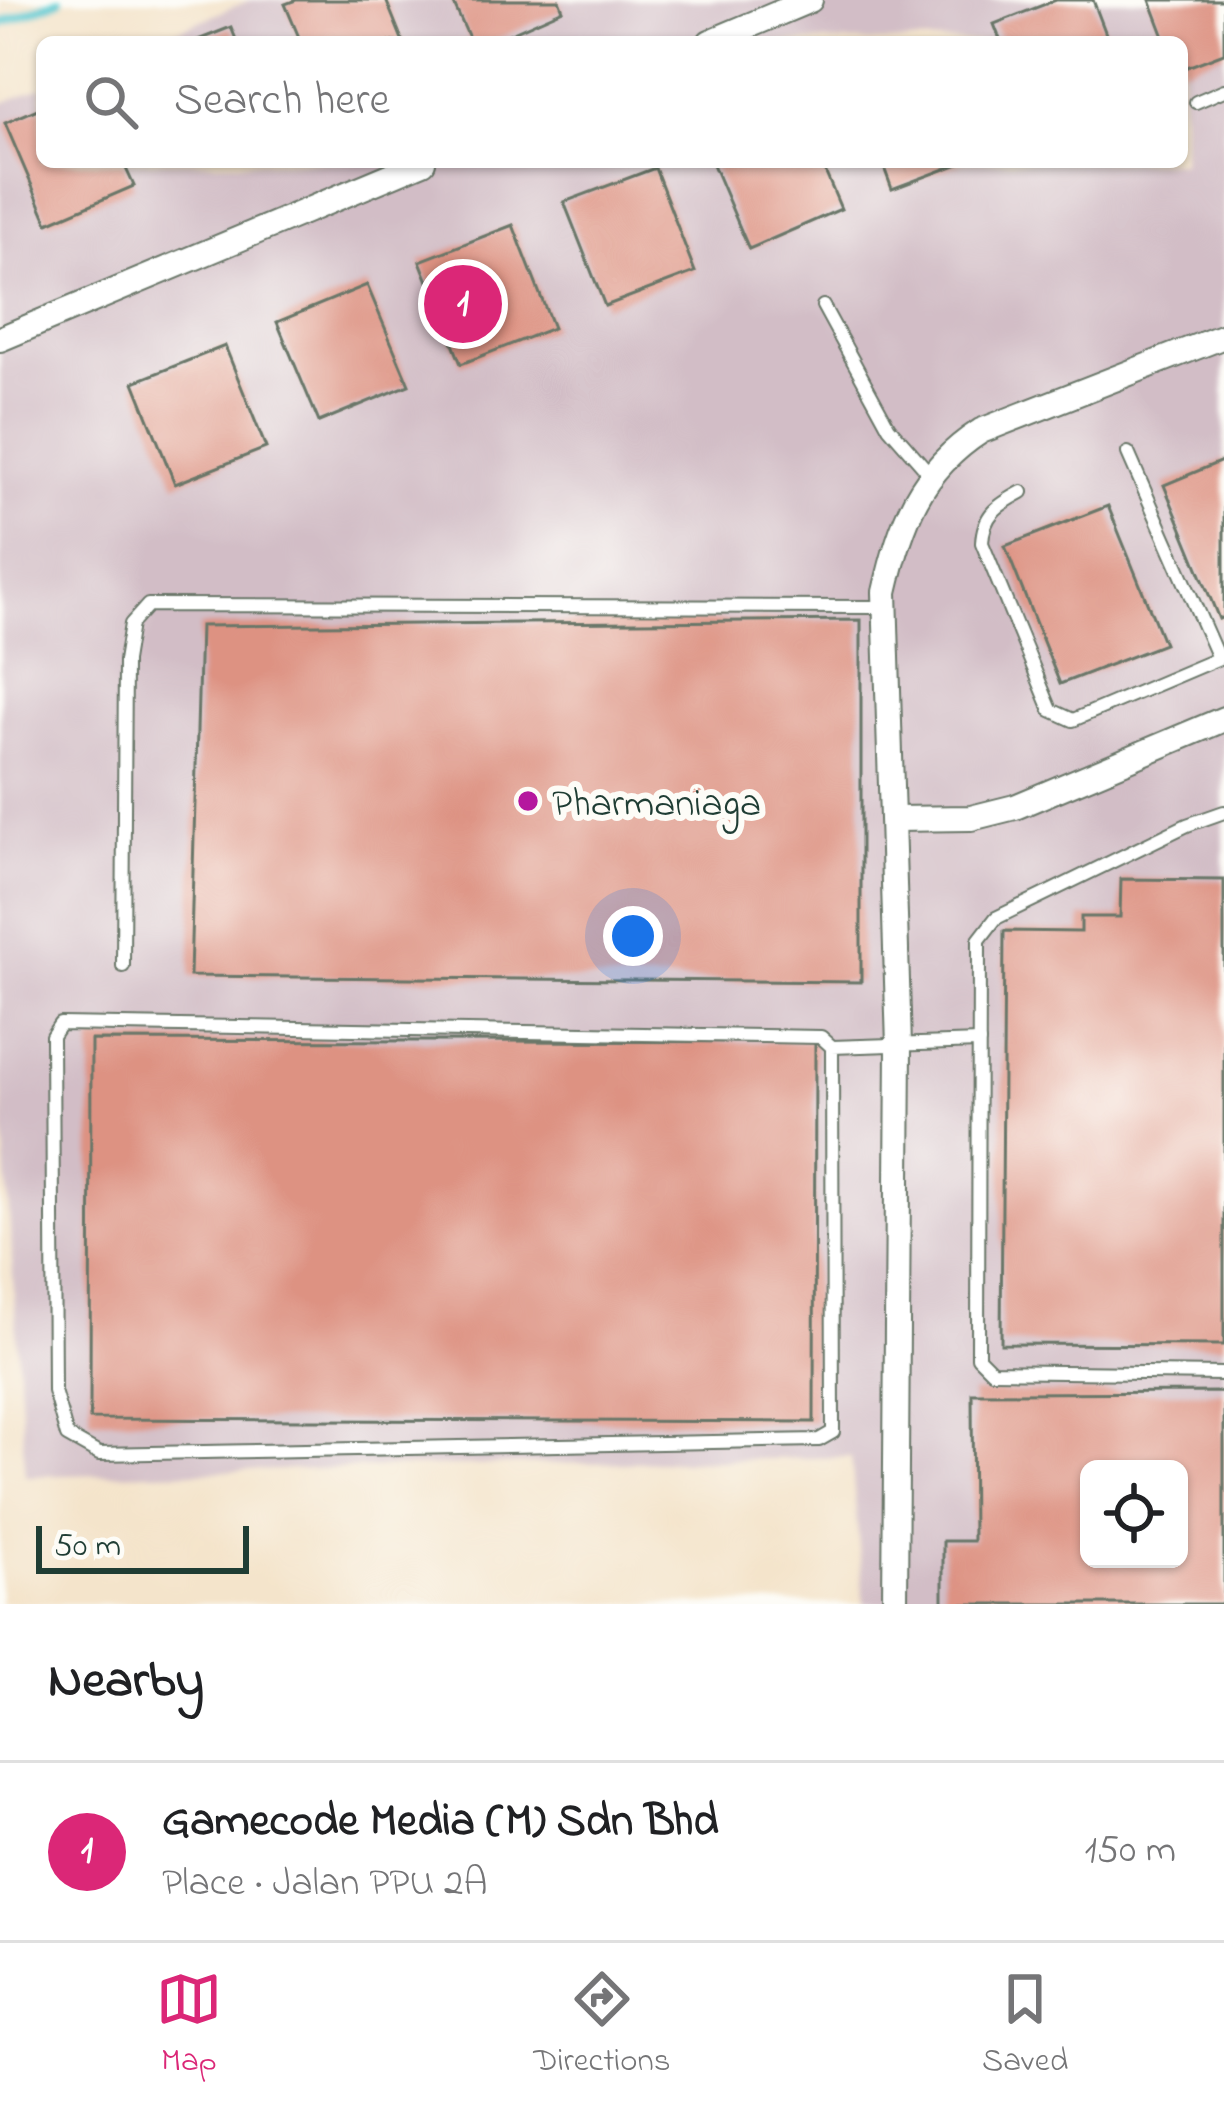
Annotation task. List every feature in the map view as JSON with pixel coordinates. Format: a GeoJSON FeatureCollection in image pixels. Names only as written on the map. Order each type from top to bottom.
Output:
{"type":"FeatureCollection","features":[{"type":"Feature","properties":{"kind":"street"},"geometry":{"type":"LineString","coordinates":[[724,36],[810,0]]}},
{"type":"Feature","properties":{"kind":"street"},"geometry":{"type":"LineString","coordinates":[[0,339],[409,168]]}},
{"type":"Feature","properties":{"kind":"street"},"geometry":{"type":"LineString","coordinates":[[896,1604],[899,1046],[885,592],[896,548],[931,476],[950,452],[981,431],[1224,336]]}},
{"type":"Feature","properties":{"kind":"street"},"geometry":{"type":"LineString","coordinates":[[894,819],[971,818],[1015,807],[1224,719]]}},
{"type":"Feature","properties":{"kind":"lane"},"geometry":{"type":"LineString","coordinates":[[1196,102],[1224,90]]}},
{"type":"Feature","properties":{"kind":"lane"},"geometry":{"type":"LineString","coordinates":[[823,306],[889,427],[931,476]]}},
{"type":"Feature","properties":{"kind":"lane"},"geometry":{"type":"LineString","coordinates":[[1022,492],[993,507],[982,543],[1052,710],[1073,720],[1221,657],[1128,453]]}},
{"type":"Feature","properties":{"kind":"lane"},"geometry":{"type":"LineString","coordinates":[[123,966],[125,661],[131,624],[148,605],[886,607]]}},
{"type":"Feature","properties":{"kind":"lane"},"geometry":{"type":"LineString","coordinates":[[1224,812],[1187,825],[996,918],[979,940],[978,1357],[992,1371],[1224,1374]]}},
{"type":"Feature","properties":{"kind":"lane"},"geometry":{"type":"LineString","coordinates":[[832,1047],[833,1432],[819,1440],[99,1454],[67,1436],[54,1390],[52,1036],[60,1024],[820,1037],[832,1047],[979,1042]]}},
{"type":"Feature","properties":{"kind":"shaded area"},"geometry":{"type":"Polygon","coordinates":[[[250,0],[1224,0],[1224,1604],[864,1604],[851,1457],[25,1476],[0,1065],[0,104],[36,89],[36,168],[1188,168],[1188,36],[163,36],[250,0]]]}},
{"type":"Feature","properties":{"kind":"building"},"geometry":{"type":"Polygon","coordinates":[[[386,0],[401,36],[298,36],[285,4],[386,0]]]}},
{"type":"Feature","properties":{"kind":"building"},"geometry":{"type":"Polygon","coordinates":[[[452,0],[559,0],[563,10],[504,36],[468,36],[452,0]]]}},
{"type":"Feature","properties":{"kind":"building"},"geometry":{"type":"Polygon","coordinates":[[[1056,0],[1093,0],[1107,36],[999,36],[994,24],[1056,0]]]}},
{"type":"Feature","properties":{"kind":"building"},"geometry":{"type":"Polygon","coordinates":[[[1150,0],[1224,0],[1224,53],[1188,67],[1188,36],[1164,36],[1150,0]]]}},
{"type":"Feature","properties":{"kind":"building"},"geometry":{"type":"Polygon","coordinates":[[[231,27],[235,36],[208,36],[231,27]]]}},
{"type":"Feature","properties":{"kind":"building"},"geometry":{"type":"Polygon","coordinates":[[[36,110],[36,168],[126,168],[134,186],[48,223],[5,123],[36,110]]]}},
{"type":"Feature","properties":{"kind":"building"},"geometry":{"type":"Polygon","coordinates":[[[655,168],[695,272],[605,306],[564,202],[655,168]]]}},
{"type":"Feature","properties":{"kind":"building"},"geometry":{"type":"Polygon","coordinates":[[[715,168],[824,168],[841,209],[749,249],[715,168]]]}},
{"type":"Feature","properties":{"kind":"building"},"geometry":{"type":"Polygon","coordinates":[[[884,168],[948,168],[892,189],[884,168]]]}},
{"type":"Feature","properties":{"kind":"building"},"geometry":{"type":"Polygon","coordinates":[[[513,225],[553,328],[461,364],[420,261],[513,225]]]}},
{"type":"Feature","properties":{"kind":"building"},"geometry":{"type":"Polygon","coordinates":[[[367,285],[409,385],[319,422],[277,322],[367,285]]]}},
{"type":"Feature","properties":{"kind":"building"},"geometry":{"type":"Polygon","coordinates":[[[225,346],[266,448],[175,484],[134,382],[225,346]]]}},
{"type":"Feature","properties":{"kind":"building"},"geometry":{"type":"Polygon","coordinates":[[[1224,460],[1224,617],[1219,619],[1164,485],[1224,460]]]}},
{"type":"Feature","properties":{"kind":"building"},"geometry":{"type":"Polygon","coordinates":[[[1108,506],[1164,644],[1060,684],[1005,546],[1108,506]]]}},
{"type":"Feature","properties":{"kind":"building","name":"Pharmaniaga"},"geometry":{"type":"Polygon","coordinates":[[[861,620],[861,982],[190,976],[200,626],[861,620]]]}},
{"type":"Feature","properties":{"kind":"building"},"geometry":{"type":"Polygon","coordinates":[[[1121,879],[1224,880],[1224,1345],[1001,1344],[1004,931],[1081,932],[1081,917],[1120,917],[1121,879]]]}},
{"type":"Feature","properties":{"kind":"building"},"geometry":{"type":"Polygon","coordinates":[[[91,1040],[815,1042],[814,1422],[90,1419],[91,1040]]]}},
{"type":"Feature","properties":{"kind":"building"},"geometry":{"type":"Polygon","coordinates":[[[1224,1392],[1224,1604],[943,1604],[943,1541],[973,1541],[972,1393],[1224,1392]]]}},
{"type":"Feature","properties":{"kind":"waterway"},"geometry":{"type":"LineString","coordinates":[[0,24],[59,0]]}},
{"type":"Feature","properties":{"kind":"place","name":"Gamecode Media (M) Sdn Bhd"},"geometry":{"type":"Point","coordinates":[463,304]}},
{"type":"Feature","properties":{"kind":"place","name":"Pharmaniaga"},"geometry":{"type":"Point","coordinates":[528,801]}}]}
